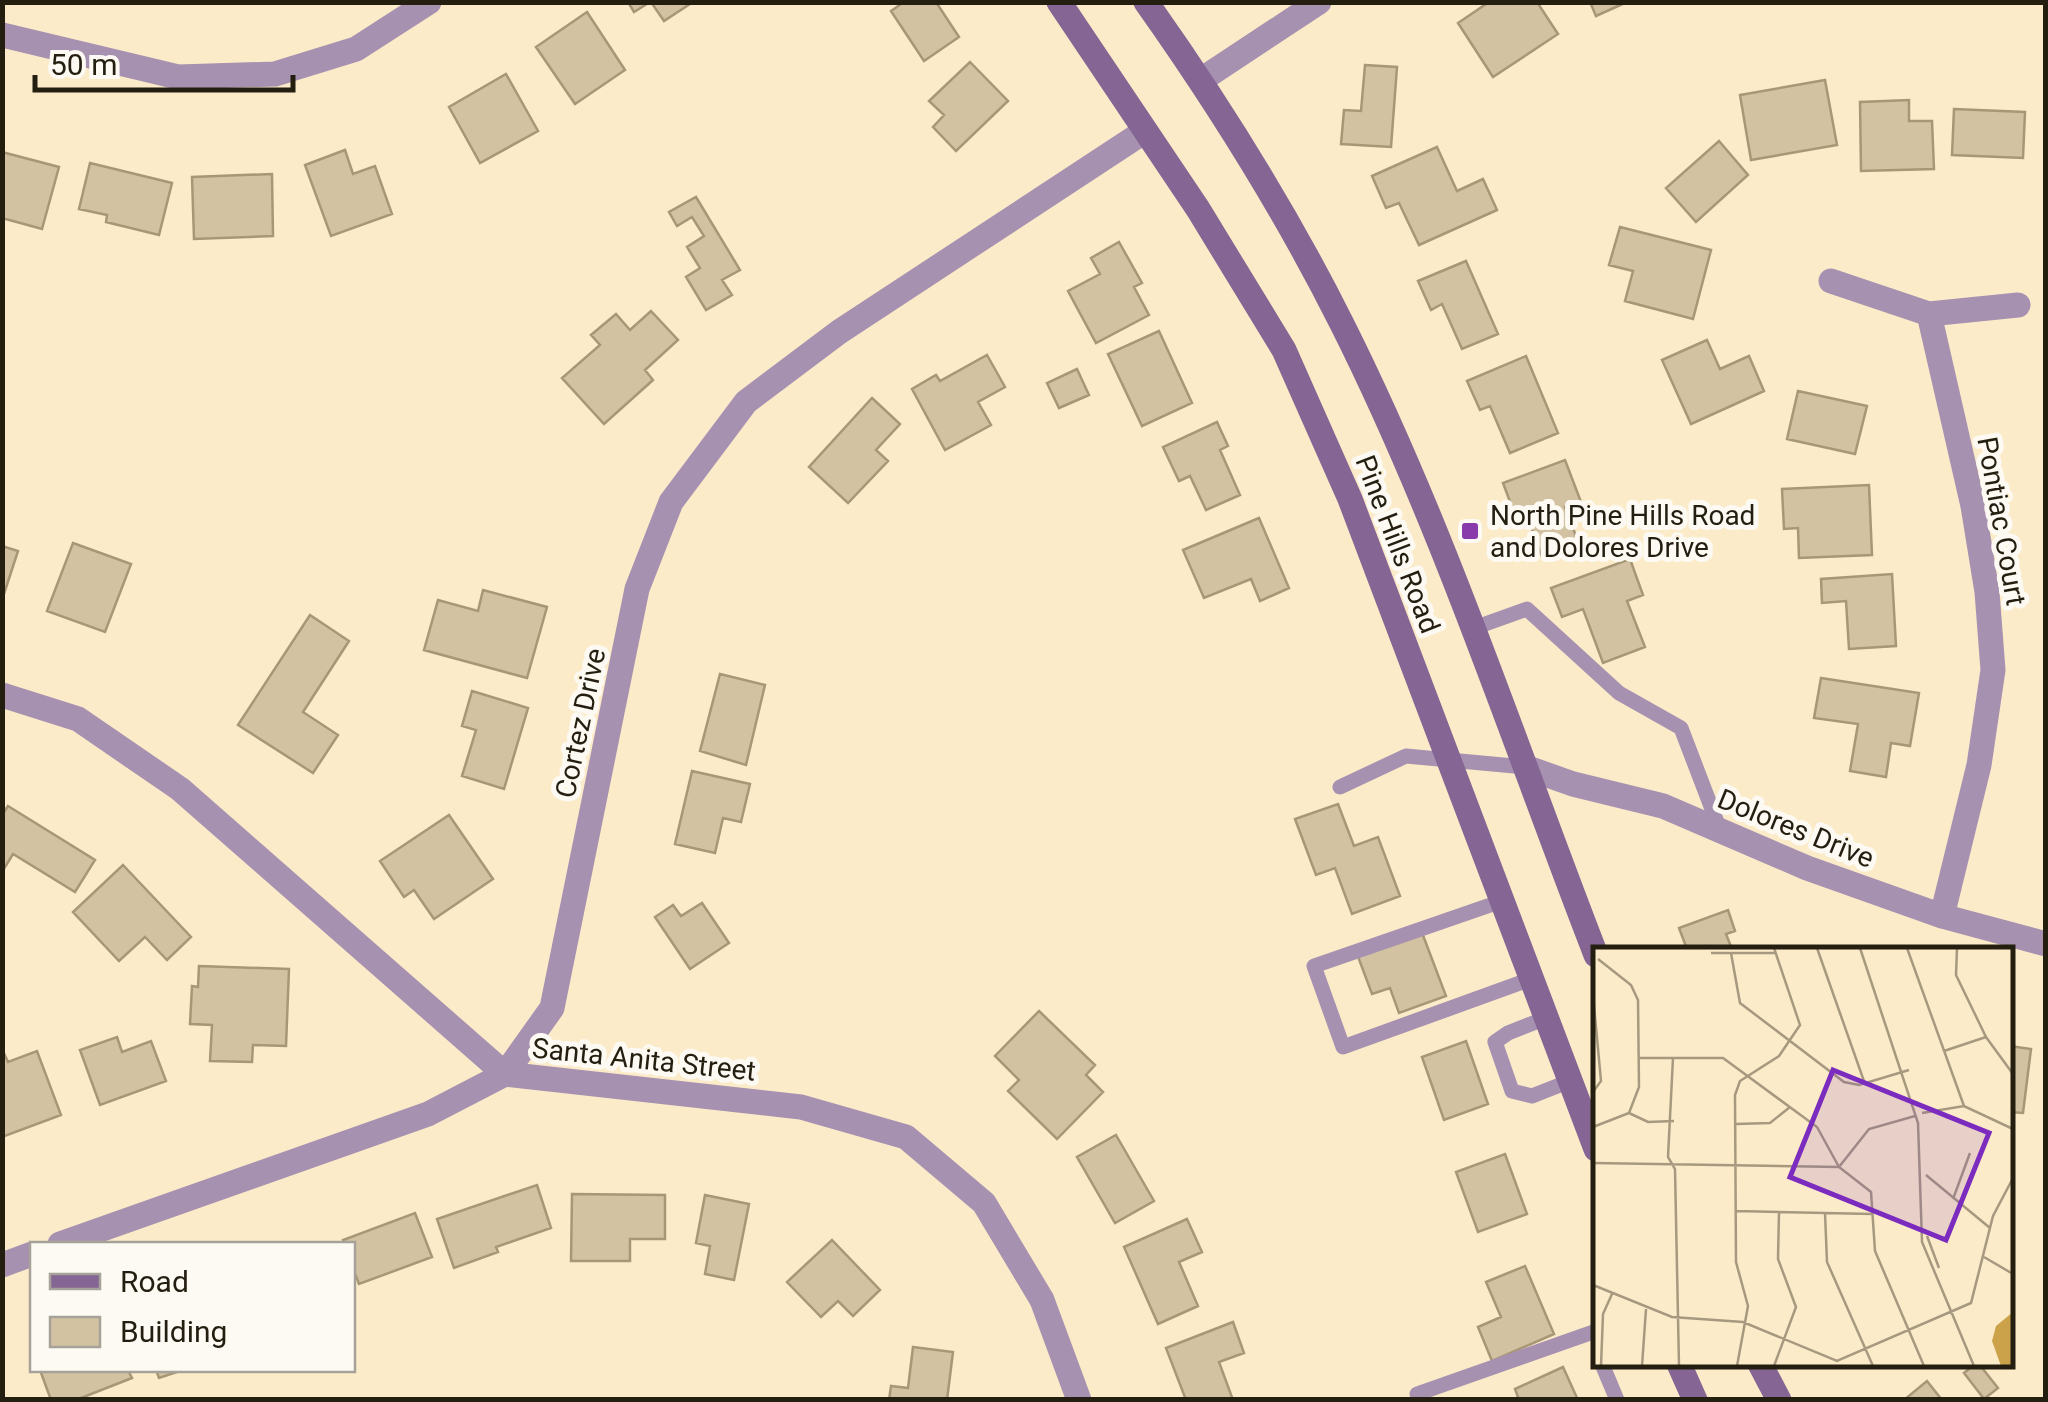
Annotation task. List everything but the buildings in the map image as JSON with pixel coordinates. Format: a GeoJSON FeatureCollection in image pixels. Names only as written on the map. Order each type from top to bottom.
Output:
{"type":"FeatureCollection","features":[{"type":"Feature","properties":{"kind":"main road","name":"Pine Hills Road"},"geometry":{"type":"LineString","coordinates":[[1059,2],[1198,210],[1284,350],[1350,499],[1593,1141]]}},
{"type":"Feature","properties":{"kind":"main road","name":"Pine Hills Road"},"geometry":{"type":"LineString","coordinates":[[1146,2],[1201,80],[1278,204],[1342,325],[1409,469],[1474,628],[1593,947]]}},
{"type":"Feature","properties":{"kind":"main road"},"geometry":{"type":"LineString","coordinates":[[1681,1367],[1696,1400]]}},
{"type":"Feature","properties":{"kind":"main road"},"geometry":{"type":"LineString","coordinates":[[1761,1367],[1779,1400]]}},
{"type":"Feature","properties":{"kind":"street"},"geometry":{"type":"LineString","coordinates":[[1201,80],[1319,2]]}},
{"type":"Feature","properties":{"kind":"street"},"geometry":{"type":"LineString","coordinates":[[2,35],[178,77],[275,74],[356,49],[420,5]]}},
{"type":"Feature","properties":{"kind":"street","name":"Cortez Drive"},"geometry":{"type":"LineString","coordinates":[[66,1242],[428,1114],[505,1074],[552,1008],[637,589],[671,502],[746,402],[839,332],[1145,131]]}},
{"type":"Feature","properties":{"kind":"street"},"geometry":{"type":"LineString","coordinates":[[1831,281],[1929,314],[2018,305]]}},
{"type":"Feature","properties":{"kind":"street","name":"Pontiac Court"},"geometry":{"type":"LineString","coordinates":[[1929,314],[1972,506],[1987,592],[1993,670],[1978,765],[1942,916]]}},
{"type":"Feature","properties":{"kind":"street","name":"Santa Anita Street"},"geometry":{"type":"LineString","coordinates":[[2,695],[78,719],[180,789],[505,1074],[801,1106],[906,1138],[984,1203],[1042,1300],[1079,1400]]}},
{"type":"Feature","properties":{"kind":"street","name":"Dolores Drive"},"geometry":{"type":"LineString","coordinates":[[1525,767],[1573,784],[1664,806],[1806,868],[1942,916],[2046,944]]}},
{"type":"Feature","properties":{"kind":"street"},"geometry":{"type":"LineString","coordinates":[[2,1265],[30,1255]]}},
{"type":"Feature","properties":{"kind":"lane"},"geometry":{"type":"LineString","coordinates":[[1474,628],[1527,609],[1619,693],[1681,728],[1720,830]]}},
{"type":"Feature","properties":{"kind":"lane"},"geometry":{"type":"LineString","coordinates":[[1340,787],[1406,756],[1525,767]]}},
{"type":"Feature","properties":{"kind":"lane"},"geometry":{"type":"LineString","coordinates":[[1502,901],[1314,966],[1343,1047],[1531,980]]}},
{"type":"Feature","properties":{"kind":"lane"},"geometry":{"type":"LineString","coordinates":[[1546,1018],[1495,1042],[1512,1092],[1532,1096],[1570,1081]]}},
{"type":"Feature","properties":{"kind":"lane"},"geometry":{"type":"LineString","coordinates":[[1418,1394],[1593,1338]]}},
{"type":"Feature","properties":{"kind":"lane"},"geometry":{"type":"LineString","coordinates":[[1603,1367],[1617,1400]]}},
{"type":"Feature","properties":{"kind":"place","name":"North Pine Hills Road and Dolores Drive"},"geometry":{"type":"Point","coordinates":[1470,531]}}]}
